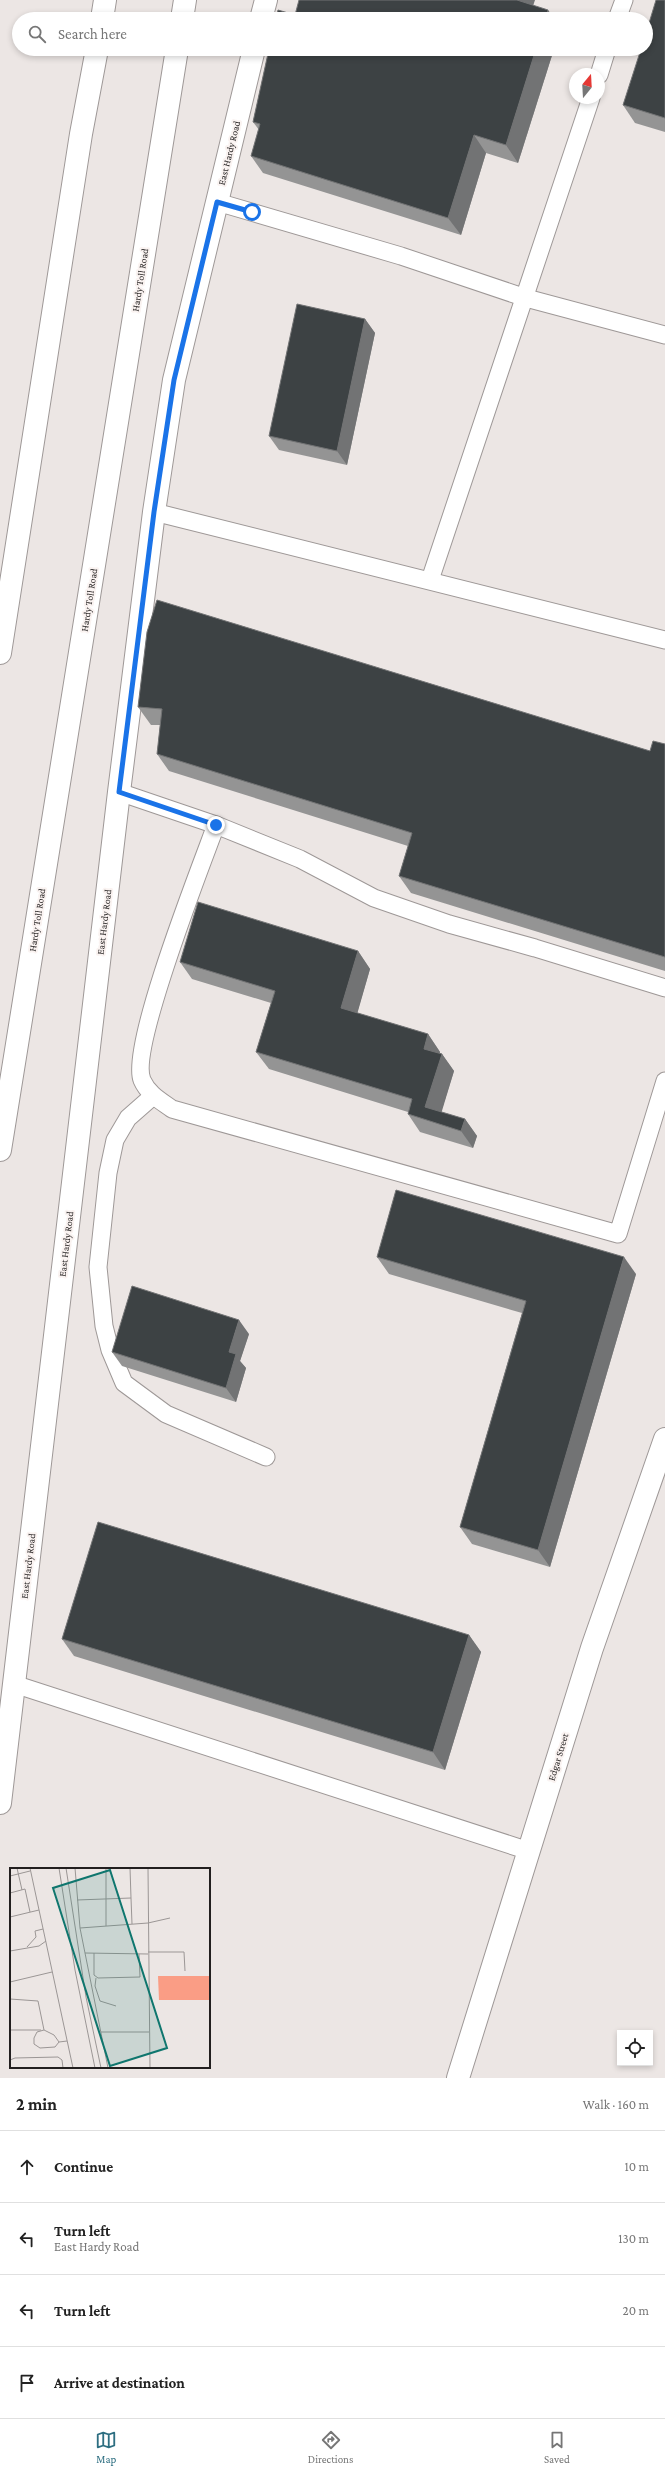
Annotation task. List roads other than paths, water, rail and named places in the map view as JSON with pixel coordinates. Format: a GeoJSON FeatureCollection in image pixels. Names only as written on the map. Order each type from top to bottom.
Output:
{"type":"FeatureCollection","features":[{"type":"Feature","properties":{"kind":"main road"},"geometry":{"type":"LineString","coordinates":[[103,12],[105,0]]}},
{"type":"Feature","properties":{"kind":"main road"},"geometry":{"type":"LineString","coordinates":[[183,12],[185,0]]}},
{"type":"Feature","properties":{"kind":"main road"},"geometry":{"type":"LineString","coordinates":[[263,12],[266,0]]}},
{"type":"Feature","properties":{"kind":"main road"},"geometry":{"type":"LineString","coordinates":[[0,653],[81,134],[95,56]]}},
{"type":"Feature","properties":{"kind":"main road","name":"Hardy Toll Road"},"geometry":{"type":"LineString","coordinates":[[0,1150],[176,56]]}},
{"type":"Feature","properties":{"kind":"main road","name":"East Hardy Road"},"geometry":{"type":"LineString","coordinates":[[0,1803],[119,792],[154,512],[174,380],[252,56]]}},
{"type":"Feature","properties":{"kind":"main road","name":"Edgar Street"},"geometry":{"type":"LineString","coordinates":[[458,2078],[592,1648],[665,1439]]}},
{"type":"Feature","properties":{"kind":"lane"},"geometry":{"type":"LineString","coordinates":[[620,12],[624,0]]}},
{"type":"Feature","properties":{"kind":"lane"},"geometry":{"type":"LineString","coordinates":[[601,68],[605,56]]}},
{"type":"Feature","properties":{"kind":"lane"},"geometry":{"type":"LineString","coordinates":[[430,580],[526,298],[589,104]]}},
{"type":"Feature","properties":{"kind":"lane"},"geometry":{"type":"LineString","coordinates":[[217,202],[401,256],[526,298],[665,335]]}},
{"type":"Feature","properties":{"kind":"lane"},"geometry":{"type":"LineString","coordinates":[[154,512],[322,556],[430,580],[665,640]]}},
{"type":"Feature","properties":{"kind":"lane"},"geometry":{"type":"LineString","coordinates":[[119,792],[216,825],[300,859],[374,898],[449,924],[535,948],[665,988]]}},
{"type":"Feature","properties":{"kind":"lane"},"geometry":{"type":"LineString","coordinates":[[216,825],[157,989],[142,1057],[142,1079],[153,1096],[172,1109],[618,1234],[665,1080]]}},
{"type":"Feature","properties":{"kind":"lane"},"geometry":{"type":"LineString","coordinates":[[153,1096],[128,1118],[115,1140],[108,1173],[98,1268],[104,1326],[110,1350],[124,1383],[166,1414],[266,1457]]}},
{"type":"Feature","properties":{"kind":"lane"},"geometry":{"type":"LineString","coordinates":[[14,1684],[529,1851]]}}]}
